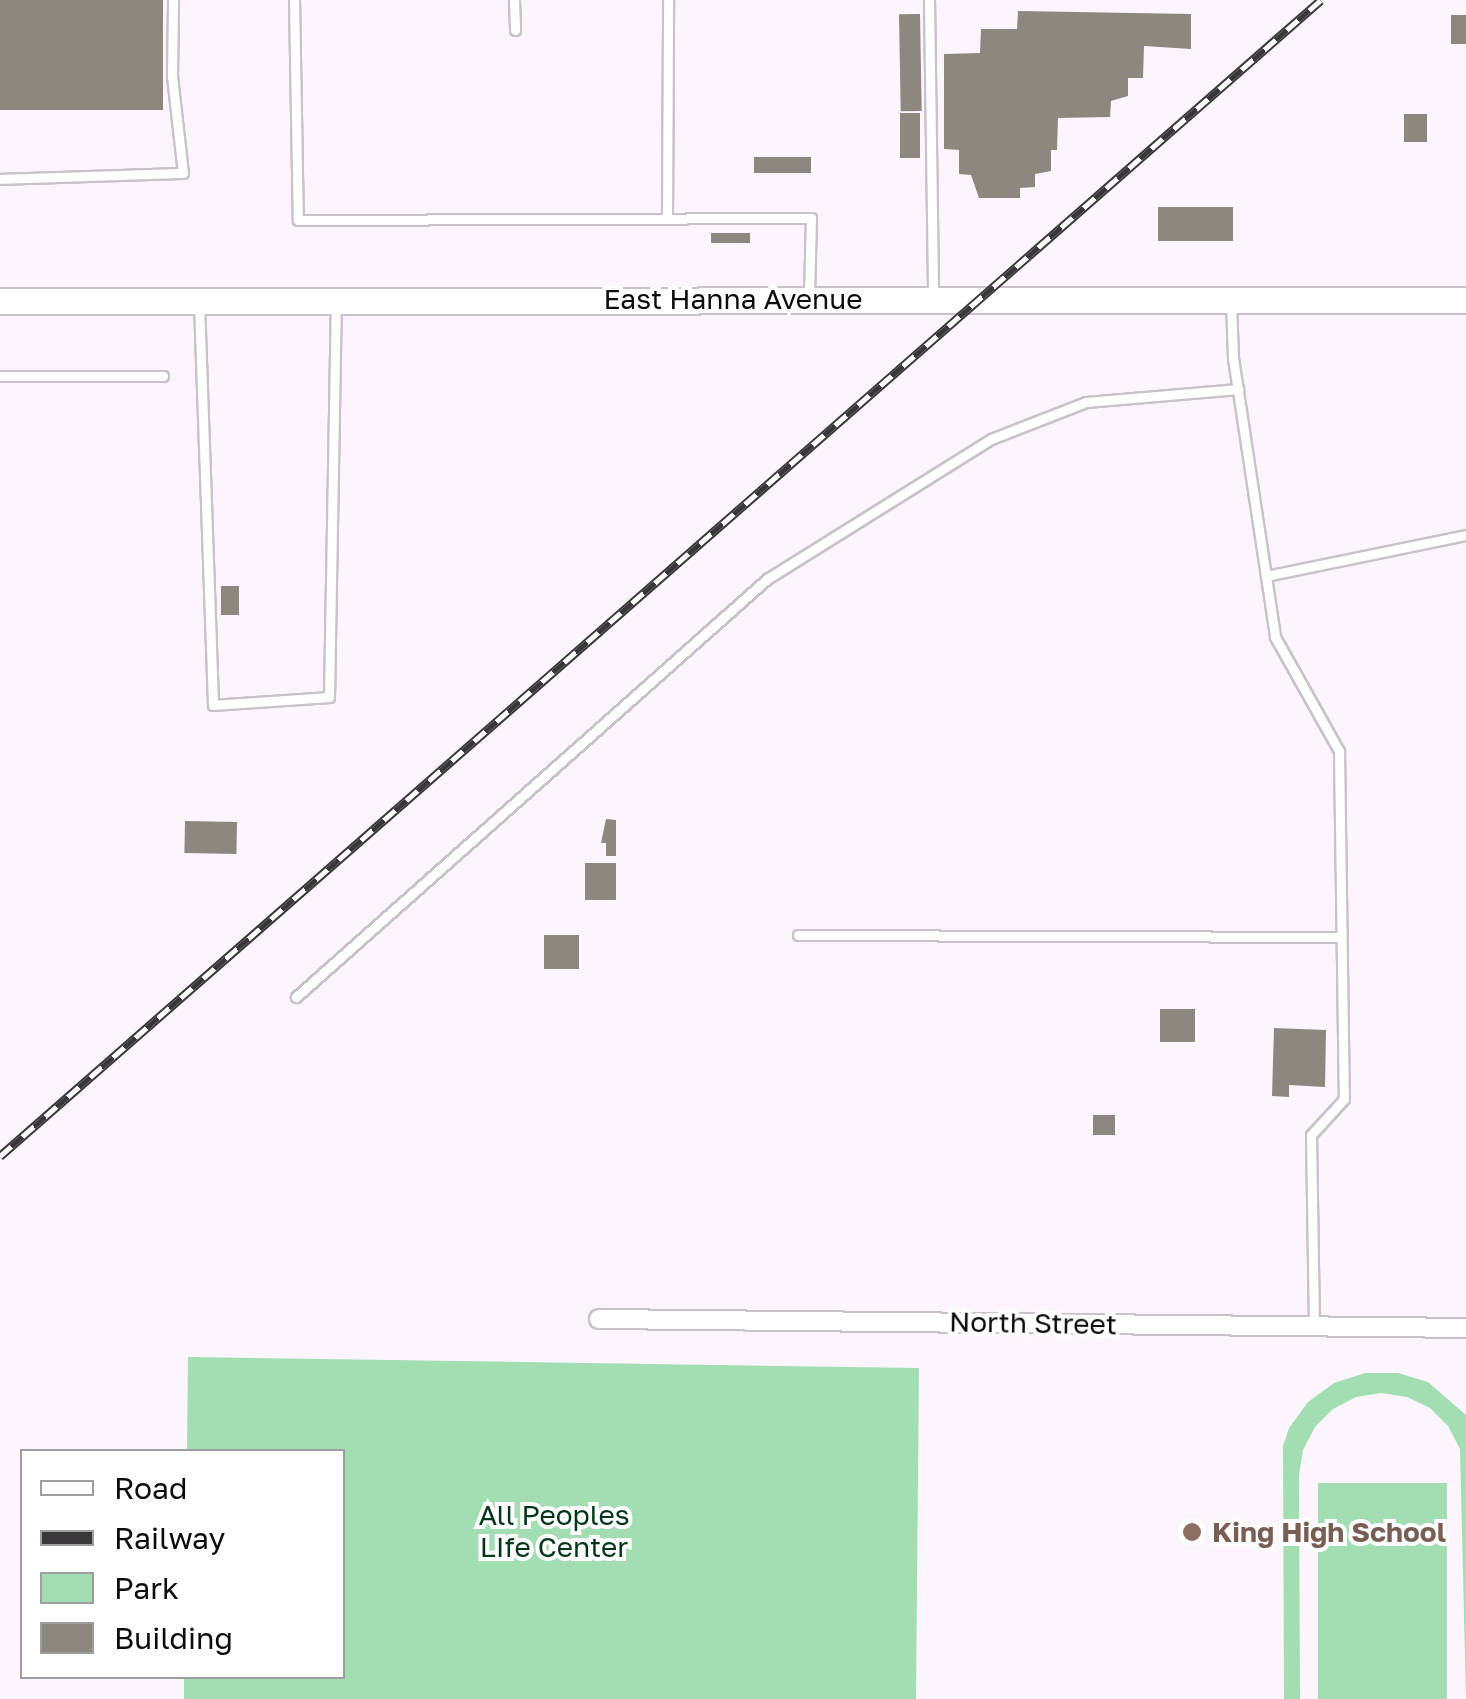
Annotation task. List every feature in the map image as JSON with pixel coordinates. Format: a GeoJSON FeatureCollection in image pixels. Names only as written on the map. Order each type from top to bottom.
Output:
{"type":"FeatureCollection","features":[{"type":"Feature","properties":{"kind":"street","name":"East Hanna Avenue"},"geometry":{"type":"LineString","coordinates":[[0,301],[1466,300]]}},
{"type":"Feature","properties":{"kind":"street","name":"North Street"},"geometry":{"type":"LineString","coordinates":[[600,1319],[1466,1328]]}},
{"type":"Feature","properties":{"kind":"lane"},"geometry":{"type":"LineString","coordinates":[[0,179],[182,173],[172,76],[174,0]]}},
{"type":"Feature","properties":{"kind":"lane"},"geometry":{"type":"LineString","coordinates":[[294,0],[298,220],[811,218],[809,298]]}},
{"type":"Feature","properties":{"kind":"lane"},"geometry":{"type":"LineString","coordinates":[[514,0],[515,30]]}},
{"type":"Feature","properties":{"kind":"lane"},"geometry":{"type":"LineString","coordinates":[[667,217],[668,0]]}},
{"type":"Feature","properties":{"kind":"lane"},"geometry":{"type":"LineString","coordinates":[[929,0],[934,301]]}},
{"type":"Feature","properties":{"kind":"lane"},"geometry":{"type":"LineString","coordinates":[[1231,298],[1238,389],[1275,637],[1340,751],[1339,938],[1344,1100],[1311,1134],[1314,1326]]}},
{"type":"Feature","properties":{"kind":"lane"},"geometry":{"type":"LineString","coordinates":[[199,300],[213,704],[330,696],[336,300]]}},
{"type":"Feature","properties":{"kind":"lane"},"geometry":{"type":"LineString","coordinates":[[0,376],[163,376]]}},
{"type":"Feature","properties":{"kind":"lane"},"geometry":{"type":"LineString","coordinates":[[296,997],[766,579],[991,438],[1086,402],[1238,389]]}},
{"type":"Feature","properties":{"kind":"lane"},"geometry":{"type":"LineString","coordinates":[[1266,576],[1466,534]]}},
{"type":"Feature","properties":{"kind":"lane"},"geometry":{"type":"LineString","coordinates":[[798,935],[1339,938]]}},
{"type":"Feature","properties":{"kind":"green space","name":"All Peoples LIfe Center"},"geometry":{"type":"Polygon","coordinates":[[[188,1357],[919,1368],[916,1699],[184,1699],[184,1679],[345,1679],[345,1449],[187,1449],[188,1357]]]}},
{"type":"Feature","properties":{"kind":"green space"},"geometry":{"type":"Polygon","coordinates":[[[1365,1373],[1398,1373],[1428,1382],[1466,1415],[1466,1699],[1460,1449],[1448,1426],[1430,1408],[1407,1397],[1381,1393],[1356,1397],[1333,1409],[1315,1427],[1303,1450],[1299,1475],[1300,1699],[1284,1699],[1283,1446],[1289,1428],[1308,1402],[1334,1383],[1365,1373]]]}},
{"type":"Feature","properties":{"kind":"green space"},"geometry":{"type":"Polygon","coordinates":[[[1318,1483],[1447,1483],[1447,1699],[1318,1699],[1318,1483]]]}},
{"type":"Feature","properties":{"kind":"building"},"geometry":{"type":"Polygon","coordinates":[[[0,0],[163,0],[163,110],[0,110],[0,0]]]}},
{"type":"Feature","properties":{"kind":"building"},"geometry":{"type":"Polygon","coordinates":[[[1018,11],[1191,14],[1191,49],[1144,46],[1143,78],[1128,78],[1128,96],[1111,101],[1110,117],[1058,118],[1057,150],[1051,150],[1051,171],[1035,174],[1035,187],[1020,188],[1020,198],[979,198],[971,175],[959,174],[959,150],[944,149],[944,54],[980,53],[981,29],[1017,29],[1018,11]]]}},
{"type":"Feature","properties":{"kind":"building"},"geometry":{"type":"Polygon","coordinates":[[[899,14],[920,14],[922,111],[901,111],[899,14]]]}},
{"type":"Feature","properties":{"kind":"building"},"geometry":{"type":"Polygon","coordinates":[[[1451,15],[1466,15],[1466,44],[1451,44],[1451,15]]]}},
{"type":"Feature","properties":{"kind":"building"},"geometry":{"type":"Polygon","coordinates":[[[900,113],[920,113],[920,158],[900,158],[900,113]]]}},
{"type":"Feature","properties":{"kind":"building"},"geometry":{"type":"Polygon","coordinates":[[[1404,114],[1427,114],[1427,142],[1404,142],[1404,114]]]}},
{"type":"Feature","properties":{"kind":"building"},"geometry":{"type":"Polygon","coordinates":[[[754,157],[811,157],[811,173],[754,173],[754,157]]]}},
{"type":"Feature","properties":{"kind":"building"},"geometry":{"type":"Polygon","coordinates":[[[1158,207],[1233,207],[1233,241],[1158,241],[1158,207]]]}},
{"type":"Feature","properties":{"kind":"building"},"geometry":{"type":"Polygon","coordinates":[[[711,233],[750,233],[750,243],[711,243],[711,233]]]}},
{"type":"Feature","properties":{"kind":"building"},"geometry":{"type":"Polygon","coordinates":[[[221,586],[239,586],[239,615],[221,615],[221,586]]]}},
{"type":"Feature","properties":{"kind":"building"},"geometry":{"type":"Polygon","coordinates":[[[606,819],[616,820],[616,856],[606,856],[606,843],[601,843],[606,819]]]}},
{"type":"Feature","properties":{"kind":"building"},"geometry":{"type":"Polygon","coordinates":[[[185,821],[237,822],[236,854],[184,853],[185,821]]]}},
{"type":"Feature","properties":{"kind":"building"},"geometry":{"type":"Polygon","coordinates":[[[585,863],[616,863],[616,900],[585,900],[585,863]]]}},
{"type":"Feature","properties":{"kind":"building"},"geometry":{"type":"Polygon","coordinates":[[[544,935],[579,935],[579,969],[544,969],[544,935]]]}},
{"type":"Feature","properties":{"kind":"building"},"geometry":{"type":"Polygon","coordinates":[[[1160,1009],[1195,1009],[1195,1042],[1160,1042],[1160,1009]]]}},
{"type":"Feature","properties":{"kind":"building"},"geometry":{"type":"Polygon","coordinates":[[[1274,1028],[1326,1030],[1325,1087],[1289,1085],[1289,1097],[1272,1096],[1274,1028]]]}},
{"type":"Feature","properties":{"kind":"building"},"geometry":{"type":"Polygon","coordinates":[[[1093,1115],[1115,1115],[1115,1135],[1093,1135],[1093,1115]]]}},
{"type":"Feature","properties":{"kind":"railway"},"geometry":{"type":"LineString","coordinates":[[0,1156],[1321,0]]}},
{"type":"Feature","properties":{"kind":"place","name":"King High School"},"geometry":{"type":"Point","coordinates":[1192,1532]}}]}
